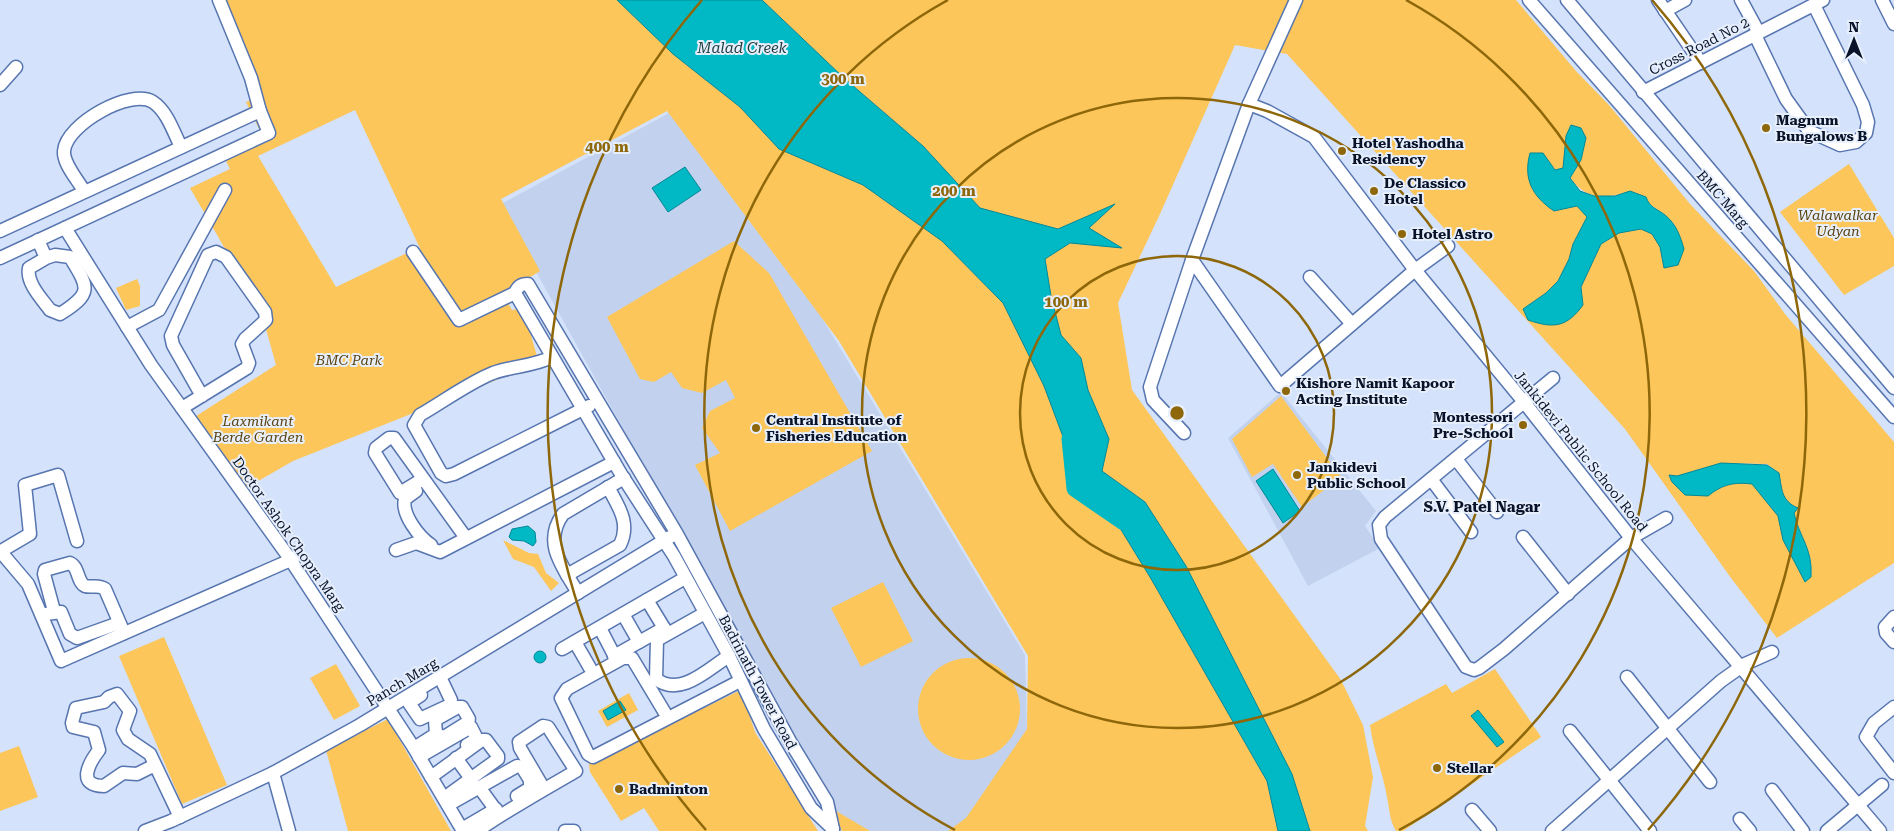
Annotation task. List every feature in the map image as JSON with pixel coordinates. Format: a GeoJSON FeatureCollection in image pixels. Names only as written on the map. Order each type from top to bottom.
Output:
{"type":"FeatureCollection","features":[{"type":"Feature","properties":{"kind":"street"},"geometry":{"type":"LineString","coordinates":[[0,258],[269,133],[260,111],[251,78],[219,0]]}},
{"type":"Feature","properties":{"kind":"street"},"geometry":{"type":"LineString","coordinates":[[1184,433],[1153,400],[1150,387],[1192,260],[1249,104],[1296,0]]}},
{"type":"Feature","properties":{"kind":"street","name":"BMC Marg"},"geometry":{"type":"LineString","coordinates":[[1529,0],[1894,417]]}},
{"type":"Feature","properties":{"kind":"street","name":"BMC Marg"},"geometry":{"type":"LineString","coordinates":[[1567,0],[1894,388]]}},
{"type":"Feature","properties":{"kind":"street"},"geometry":{"type":"LineString","coordinates":[[1658,0],[1701,63]]}},
{"type":"Feature","properties":{"kind":"street"},"geometry":{"type":"LineString","coordinates":[[1665,11],[1684,0]]}},
{"type":"Feature","properties":{"kind":"street"},"geometry":{"type":"LineString","coordinates":[[1741,0],[1786,99],[1809,131],[1840,145],[1856,142],[1866,133],[1868,122],[1863,105],[1819,2]]}},
{"type":"Feature","properties":{"kind":"street"},"geometry":{"type":"LineString","coordinates":[[1882,0],[1894,24]]}},
{"type":"Feature","properties":{"kind":"street","name":"Cross Road No 2"},"geometry":{"type":"LineString","coordinates":[[1643,92],[1819,2]]}},
{"type":"Feature","properties":{"kind":"street"},"geometry":{"type":"LineString","coordinates":[[0,86],[16,67]]}},
{"type":"Feature","properties":{"kind":"street"},"geometry":{"type":"LineString","coordinates":[[84,191],[64,158],[64,149],[68,140],[87,118],[134,99],[152,101],[162,112],[181,147]]}},
{"type":"Feature","properties":{"kind":"street","name":"Jankidevi Public School Road"},"geometry":{"type":"LineString","coordinates":[[1249,104],[1267,111],[1314,137],[1415,270],[1524,402],[1631,538],[1880,831]]}},
{"type":"Feature","properties":{"kind":"street"},"geometry":{"type":"LineString","coordinates":[[0,231],[260,111]]}},
{"type":"Feature","properties":{"kind":"street"},"geometry":{"type":"LineString","coordinates":[[126,328],[159,310],[225,190]]}},
{"type":"Feature","properties":{"kind":"street","name":"Doctor Ashok Chopra Marg"},"geometry":{"type":"LineString","coordinates":[[65,228],[126,328],[290,558],[417,753],[462,830]]}},
{"type":"Feature","properties":{"kind":"street"},"geometry":{"type":"LineString","coordinates":[[38,240],[46,258]]}},
{"type":"Feature","properties":{"kind":"street"},"geometry":{"type":"LineString","coordinates":[[1192,260],[1280,386],[1415,270],[1448,246]]}},
{"type":"Feature","properties":{"kind":"street"},"geometry":{"type":"LineString","coordinates":[[182,408],[202,396],[247,368],[249,363],[242,344],[244,339],[266,320],[265,312],[226,258],[216,252],[208,255],[171,336],[173,345],[202,396]]}},
{"type":"Feature","properties":{"kind":"street"},"geometry":{"type":"LineString","coordinates":[[413,252],[459,320],[516,293],[518,288],[528,284],[677,534],[791,744],[827,802],[834,830]]}},
{"type":"Feature","properties":{"kind":"street"},"geometry":{"type":"LineString","coordinates":[[55,255],[70,258],[85,281],[83,296],[78,302],[60,314],[55,314],[50,310],[30,281],[28,274],[29,268],[46,258],[55,255]]}},
{"type":"Feature","properties":{"kind":"street"},"geometry":{"type":"LineString","coordinates":[[1310,277],[1352,324]]}},
{"type":"Feature","properties":{"kind":"street","name":"Badrinath Tower Road"},"geometry":{"type":"LineString","coordinates":[[516,293],[614,462],[686,578],[701,612],[740,681],[764,729],[811,808],[834,830]]}},
{"type":"Feature","properties":{"kind":"street"},"geometry":{"type":"LineString","coordinates":[[552,357],[540,363],[520,364],[491,374],[420,415],[414,425],[441,472],[446,476],[454,474],[598,401]]}},
{"type":"Feature","properties":{"kind":"street"},"geometry":{"type":"LineString","coordinates":[[1552,378],[1385,517],[1379,525],[1378,532],[1381,539],[1466,667],[1474,670],[1479,668],[1504,650],[1568,594],[1616,560],[1631,538],[1666,518]]}},
{"type":"Feature","properties":{"kind":"street"},"geometry":{"type":"LineString","coordinates":[[1456,459],[1497,512]]}},
{"type":"Feature","properties":{"kind":"street"},"geometry":{"type":"LineString","coordinates":[[373,462],[420,544]]}},
{"type":"Feature","properties":{"kind":"street"},"geometry":{"type":"LineString","coordinates":[[396,550],[412,543],[420,544],[436,552],[444,550],[614,462]]}},
{"type":"Feature","properties":{"kind":"street"},"geometry":{"type":"LineString","coordinates":[[77,541],[58,475],[25,484],[30,534],[1,551],[28,584],[61,661],[82,652],[121,628],[290,558]]}},
{"type":"Feature","properties":{"kind":"street"},"geometry":{"type":"LineString","coordinates":[[578,593],[553,548],[559,519],[563,514],[624,478]]}},
{"type":"Feature","properties":{"kind":"street"},"geometry":{"type":"LineString","coordinates":[[1430,479],[1471,532]]}},
{"type":"Feature","properties":{"kind":"street"},"geometry":{"type":"LineString","coordinates":[[444,550],[430,545],[421,537],[404,509],[405,499],[425,482],[466,538]]}},
{"type":"Feature","properties":{"kind":"street"},"geometry":{"type":"LineString","coordinates":[[567,575],[620,545],[624,537],[623,515],[608,487]]}},
{"type":"Feature","properties":{"kind":"street","name":"Panch Marg"},"geometry":{"type":"LineString","coordinates":[[145,831],[180,817],[272,773],[419,693],[664,540],[677,534]]}},
{"type":"Feature","properties":{"kind":"street"},"geometry":{"type":"LineString","coordinates":[[1523,538],[1568,594]]}},
{"type":"Feature","properties":{"kind":"street"},"geometry":{"type":"LineString","coordinates":[[54,611],[45,570],[70,563],[75,566],[83,584],[86,586],[100,586],[104,589],[121,628]]}},
{"type":"Feature","properties":{"kind":"street"},"geometry":{"type":"LineString","coordinates":[[562,650],[686,578]]}},
{"type":"Feature","properties":{"kind":"street"},"geometry":{"type":"LineString","coordinates":[[647,600],[664,628]]}},
{"type":"Feature","properties":{"kind":"street"},"geometry":{"type":"LineString","coordinates":[[41,616],[54,611],[64,614],[70,634],[77,638],[82,652]]}},
{"type":"Feature","properties":{"kind":"street"},"geometry":{"type":"LineString","coordinates":[[566,682],[664,628],[701,612]]}},
{"type":"Feature","properties":{"kind":"street"},"geometry":{"type":"LineString","coordinates":[[701,612],[657,640],[656,679],[662,683],[690,682],[726,658]]}},
{"type":"Feature","properties":{"kind":"street"},"geometry":{"type":"LineString","coordinates":[[623,614],[639,642]]}},
{"type":"Feature","properties":{"kind":"street"},"geometry":{"type":"LineString","coordinates":[[1894,617],[1885,627],[1886,633],[1894,642]]}},
{"type":"Feature","properties":{"kind":"street"},"geometry":{"type":"LineString","coordinates":[[77,638],[121,628]]}},
{"type":"Feature","properties":{"kind":"street"},"geometry":{"type":"LineString","coordinates":[[600,628],[614,655]]}},
{"type":"Feature","properties":{"kind":"street"},"geometry":{"type":"LineString","coordinates":[[575,642],[590,668]]}},
{"type":"Feature","properties":{"kind":"street"},"geometry":{"type":"LineString","coordinates":[[1552,831],[1668,728],[1687,706],[1741,667],[1772,652]]}},
{"type":"Feature","properties":{"kind":"street"},"geometry":{"type":"LineString","coordinates":[[668,718],[632,658],[623,658],[567,689],[562,698],[588,754],[593,757],[740,681]]}},
{"type":"Feature","properties":{"kind":"street"},"geometry":{"type":"LineString","coordinates":[[1627,678],[1710,782]]}},
{"type":"Feature","properties":{"kind":"street"},"geometry":{"type":"LineString","coordinates":[[419,693],[409,703],[418,718],[423,719],[451,703],[441,680]]}},
{"type":"Feature","properties":{"kind":"street"},"geometry":{"type":"LineString","coordinates":[[156,764],[137,774],[123,773],[104,786],[92,783],[87,777],[87,771],[99,750],[94,732],[73,727],[72,723],[76,708],[104,702],[109,697],[117,694],[130,711],[123,730],[125,735],[150,754],[156,764],[180,817]]}},
{"type":"Feature","properties":{"kind":"street"},"geometry":{"type":"LineString","coordinates":[[1894,707],[1874,723],[1866,737],[1894,772]]}},
{"type":"Feature","properties":{"kind":"street"},"geometry":{"type":"LineString","coordinates":[[477,831],[506,811],[576,771],[548,727],[543,726],[519,742],[520,748],[544,789]]}},
{"type":"Feature","properties":{"kind":"street"},"geometry":{"type":"LineString","coordinates":[[417,753],[471,727],[477,736],[477,739],[429,774]]}},
{"type":"Feature","properties":{"kind":"street"},"geometry":{"type":"LineString","coordinates":[[1570,731],[1650,831]]}},
{"type":"Feature","properties":{"kind":"street"},"geometry":{"type":"LineString","coordinates":[[417,753],[436,734]]}},
{"type":"Feature","properties":{"kind":"street"},"geometry":{"type":"LineString","coordinates":[[429,774],[482,740],[486,740],[498,756],[498,759],[476,784]]}},
{"type":"Feature","properties":{"kind":"street"},"geometry":{"type":"LineString","coordinates":[[456,758],[495,809]]}},
{"type":"Feature","properties":{"kind":"street"},"geometry":{"type":"LineString","coordinates":[[447,802],[476,784],[514,767],[522,767],[530,780],[530,788],[462,830]]}},
{"type":"Feature","properties":{"kind":"street"},"geometry":{"type":"LineString","coordinates":[[272,773],[289,831]]}},
{"type":"Feature","properties":{"kind":"street"},"geometry":{"type":"LineString","coordinates":[[1827,831],[1882,785]]}},
{"type":"Feature","properties":{"kind":"street"},"geometry":{"type":"LineString","coordinates":[[1772,790],[1803,831]]}},
{"type":"Feature","properties":{"kind":"street"},"geometry":{"type":"LineString","coordinates":[[1472,810],[1490,831]]}},
{"type":"Feature","properties":{"kind":"street"},"geometry":{"type":"LineString","coordinates":[[1740,819],[1750,831]]}},
{"type":"Feature","properties":{"kind":"street"},"geometry":{"type":"LineString","coordinates":[[565,831],[574,831]]}},
{"type":"Feature","properties":{"kind":"shaded area","name":"Central Institute of Fisheries Education"},"geometry":{"type":"Polygon","coordinates":[[[669,113],[822,318],[1025,655],[1027,734],[967,819],[949,831],[870,831],[835,811],[499,205],[669,113]]]}},
{"type":"Feature","properties":{"kind":"shaded area","name":"Jankidevi Public School"},"geometry":{"type":"Polygon","coordinates":[[[1281,392],[1376,511],[1365,526],[1380,548],[1308,586],[1228,438],[1281,392]]]}},
{"type":"Feature","properties":{"kind":"green space"},"geometry":{"type":"Polygon","coordinates":[[[218,0],[617,0],[673,54],[740,107],[779,149],[863,185],[942,241],[1003,303],[1044,386],[1077,474],[1115,520],[1150,577],[1267,781],[1278,831],[948,831],[966,818],[1027,729],[1028,656],[839,341],[667,111],[501,199],[540,271],[503,294],[512,310],[523,308],[539,363],[293,461],[241,491],[190,420],[276,365],[264,322],[266,320],[190,188],[230,169],[223,155],[262,135],[246,102],[261,95],[218,0]],[[355,110],[258,156],[336,287],[411,251],[441,293],[355,110]]]}},
{"type":"Feature","properties":{"kind":"green space"},"geometry":{"type":"Polygon","coordinates":[[[762,0],[1516,0],[1576,71],[1609,105],[1690,204],[1754,271],[1785,314],[1894,442],[1894,563],[1777,638],[1731,578],[1625,429],[1287,54],[1235,45],[1118,303],[1132,390],[1341,680],[1363,725],[1373,777],[1365,826],[1368,831],[1310,831],[1292,774],[1186,566],[1145,502],[1102,471],[1109,439],[1088,390],[1081,358],[1061,335],[1051,296],[1045,259],[1070,243],[1121,248],[1089,228],[1113,205],[1058,229],[980,208],[923,146],[845,79],[762,0]],[[1571,126],[1566,136],[1563,168],[1555,170],[1543,154],[1554,211],[1577,206],[1587,217],[1573,244],[1569,259],[1558,281],[1546,293],[1523,309],[1583,305],[1581,287],[1601,244],[1619,233],[1641,229],[1652,234],[1660,247],[1664,268],[1675,225],[1664,214],[1630,191],[1613,196],[1597,196],[1583,191],[1570,178],[1581,160],[1586,138],[1580,128],[1571,126]],[[1721,463],[1677,476],[1670,475],[1708,496],[1729,485],[1752,483],[1778,516],[1783,540],[1811,577],[1808,551],[1794,513],[1797,508],[1785,498],[1781,489],[1779,473],[1767,464],[1721,463]]]}},
{"type":"Feature","properties":{"kind":"green space","name":"Walawalkar Udyan"},"geometry":{"type":"Polygon","coordinates":[[[1849,164],[1894,238],[1894,266],[1844,295],[1780,212],[1849,164]]]}},
{"type":"Feature","properties":{"kind":"green space"},"geometry":{"type":"Polygon","coordinates":[[[734,241],[769,273],[872,451],[730,531],[695,465],[720,453],[702,428],[710,411],[735,398],[726,380],[702,393],[682,388],[671,372],[654,382],[640,379],[607,317],[734,241]]]}},
{"type":"Feature","properties":{"kind":"green space"},"geometry":{"type":"Polygon","coordinates":[[[137,279],[140,286],[140,306],[126,310],[116,288],[137,279]]]}},
{"type":"Feature","properties":{"kind":"green space"},"geometry":{"type":"Polygon","coordinates":[[[1281,396],[1341,477],[1302,507],[1273,464],[1252,477],[1232,439],[1281,396]]]}},
{"type":"Feature","properties":{"kind":"green space"},"geometry":{"type":"Polygon","coordinates":[[[503,540],[529,553],[538,554],[546,573],[559,583],[551,591],[534,567],[513,559],[503,540]]]}},
{"type":"Feature","properties":{"kind":"green space"},"geometry":{"type":"Polygon","coordinates":[[[883,582],[913,641],[861,667],[831,608],[883,582]]]}},
{"type":"Feature","properties":{"kind":"green space"},"geometry":{"type":"Polygon","coordinates":[[[164,637],[227,785],[182,804],[119,656],[164,637]]]}},
{"type":"Feature","properties":{"kind":"green space"},"geometry":{"type":"Polygon","coordinates":[[[969,658],[988,662],[1005,673],[1016,690],[1020,709],[1016,728],[1005,745],[988,756],[969,760],[950,756],[933,745],[922,728],[918,709],[922,690],[933,673],[950,662],[969,658]]]}},
{"type":"Feature","properties":{"kind":"green space"},"geometry":{"type":"Polygon","coordinates":[[[336,664],[360,706],[334,720],[310,678],[336,664]]]}},
{"type":"Feature","properties":{"kind":"green space","name":"Stellar"},"geometry":{"type":"Polygon","coordinates":[[[1495,669],[1541,737],[1403,831],[1396,831],[1391,819],[1370,725],[1446,684],[1452,693],[1495,669]]]}},
{"type":"Feature","properties":{"kind":"green space"},"geometry":{"type":"Polygon","coordinates":[[[741,690],[755,732],[818,831],[659,831],[644,808],[621,821],[590,772],[589,763],[741,690]]]}},
{"type":"Feature","properties":{"kind":"green space"},"geometry":{"type":"Polygon","coordinates":[[[629,693],[638,710],[607,727],[598,711],[629,693]]]}},
{"type":"Feature","properties":{"kind":"green space"},"geometry":{"type":"Polygon","coordinates":[[[388,719],[451,831],[348,831],[326,750],[388,719]]]}},
{"type":"Feature","properties":{"kind":"green space"},"geometry":{"type":"Polygon","coordinates":[[[19,746],[38,797],[0,811],[0,753],[19,746]]]}},
{"type":"Feature","properties":{"kind":"green space"},"geometry":{"type":"Polygon","coordinates":[[[831,808],[870,831],[842,831],[831,808]]]}},
{"type":"Feature","properties":{"kind":"water","name":"Malad Creek"},"geometry":{"type":"Polygon","coordinates":[[[617,0],[762,0],[845,79],[923,146],[980,208],[1058,229],[1115,204],[1089,228],[1122,248],[1070,243],[1045,259],[1051,296],[1061,335],[1081,358],[1088,390],[1109,439],[1102,471],[1145,502],[1186,566],[1292,774],[1310,831],[1278,831],[1267,781],[1150,577],[1115,520],[1077,474],[1044,386],[1003,303],[942,241],[863,185],[779,149],[740,107],[673,54],[617,0]]]}},
{"type":"Feature","properties":{"kind":"water"},"geometry":{"type":"Polygon","coordinates":[[[1571,125],[1581,128],[1586,138],[1581,160],[1570,178],[1580,191],[1594,196],[1615,196],[1630,191],[1646,197],[1651,206],[1665,215],[1675,226],[1684,249],[1678,265],[1664,268],[1660,247],[1652,234],[1641,229],[1619,233],[1601,244],[1581,287],[1583,305],[1565,322],[1545,325],[1528,320],[1523,309],[1546,293],[1558,281],[1569,259],[1573,244],[1587,217],[1577,206],[1554,211],[1546,205],[1531,186],[1528,162],[1530,153],[1543,153],[1555,170],[1563,168],[1566,136],[1571,125]]]}},
{"type":"Feature","properties":{"kind":"water"},"geometry":{"type":"Polygon","coordinates":[[[685,167],[701,190],[668,212],[652,188],[685,167]]]}},
{"type":"Feature","properties":{"kind":"water"},"geometry":{"type":"Polygon","coordinates":[[[1721,463],[1767,465],[1779,473],[1785,498],[1798,508],[1794,513],[1810,558],[1811,577],[1805,582],[1783,540],[1778,516],[1752,484],[1740,483],[1729,485],[1708,496],[1685,495],[1672,482],[1669,475],[1677,476],[1721,463]]]}},
{"type":"Feature","properties":{"kind":"water"},"geometry":{"type":"Polygon","coordinates":[[[1273,469],[1300,511],[1283,523],[1256,481],[1273,469]]]}},
{"type":"Feature","properties":{"kind":"water"},"geometry":{"type":"Polygon","coordinates":[[[528,526],[535,532],[536,542],[533,546],[524,541],[512,540],[509,537],[512,529],[528,526]]]}},
{"type":"Feature","properties":{"kind":"water"},"geometry":{"type":"Polygon","coordinates":[[[538,651],[542,651],[546,657],[542,663],[538,663],[534,659],[534,655],[538,651]]]}},
{"type":"Feature","properties":{"kind":"water"},"geometry":{"type":"Polygon","coordinates":[[[620,701],[626,710],[608,720],[603,711],[620,701]]]}},
{"type":"Feature","properties":{"kind":"water"},"geometry":{"type":"Polygon","coordinates":[[[1478,710],[1504,742],[1497,747],[1471,716],[1478,710]]]}},
{"type":"Feature","properties":{"kind":"waterway"},"geometry":{"type":"LineString","coordinates":[[1071,439],[1076,488],[1124,521]]}},
{"type":"Feature","properties":{"kind":"place","name":"Magnum Bungalows B"},"geometry":{"type":"Point","coordinates":[1766,128]}},
{"type":"Feature","properties":{"kind":"place","name":"Hotel Yashodha Residency"},"geometry":{"type":"Point","coordinates":[1342,151]}},
{"type":"Feature","properties":{"kind":"place","name":"De Classico Hotel"},"geometry":{"type":"Point","coordinates":[1374,191]}},
{"type":"Feature","properties":{"kind":"place","name":"Hotel Astro"},"geometry":{"type":"Point","coordinates":[1402,234]}},
{"type":"Feature","properties":{"kind":"place","name":"Kishore Namit Kapoor Acting Institute"},"geometry":{"type":"Point","coordinates":[1286,391]}},
{"type":"Feature","properties":{"kind":"place","name":"Montessori Pre-School"},"geometry":{"type":"Point","coordinates":[1523,425]}},
{"type":"Feature","properties":{"kind":"place","name":"Central Institute of Fisheries Education"},"geometry":{"type":"Point","coordinates":[756,428]}},
{"type":"Feature","properties":{"kind":"place","name":"Jankidevi Public School"},"geometry":{"type":"Point","coordinates":[1297,475]}},
{"type":"Feature","properties":{"kind":"place","name":"Stellar"},"geometry":{"type":"Point","coordinates":[1437,768]}},
{"type":"Feature","properties":{"kind":"place","name":"Badminton"},"geometry":{"type":"Point","coordinates":[619,789]}},
{"type":"Feature","properties":{"kind":"district","name":"S.V. Patel Nagar"},"geometry":{"type":"Point","coordinates":[1482,507]}},
{"type":"Feature","properties":{"kind":"park label","name":"BMC Park"},"geometry":{"type":"Point","coordinates":[349,360]}},
{"type":"Feature","properties":{"kind":"park label","name":"Laxmikant Berde Garden"},"geometry":{"type":"Point","coordinates":[258,430]}}]}
